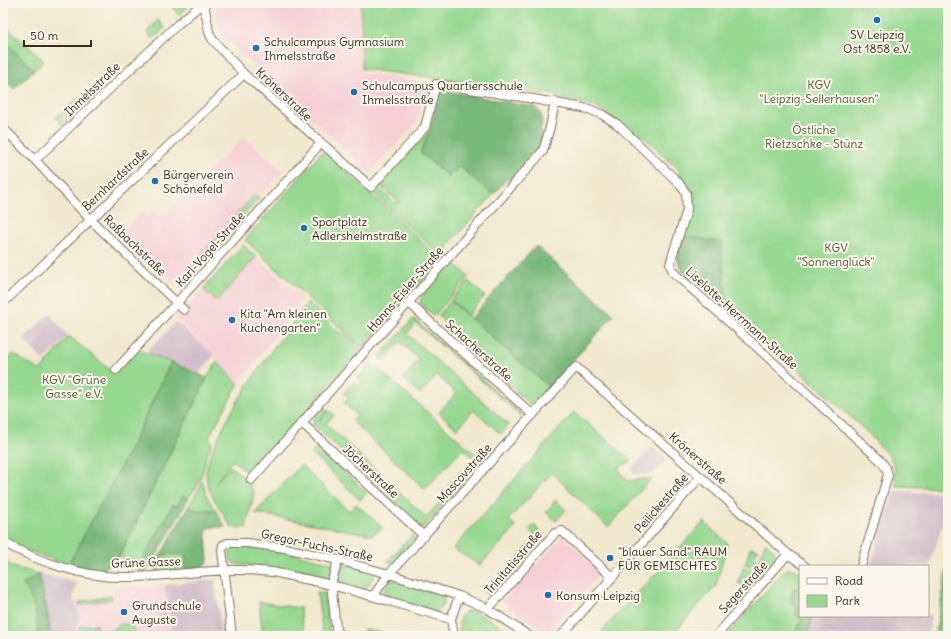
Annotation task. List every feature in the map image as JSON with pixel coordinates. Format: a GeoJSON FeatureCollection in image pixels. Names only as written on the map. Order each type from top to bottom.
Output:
{"type":"FeatureCollection","features":[{"type":"Feature","properties":{"kind":"street","name":"Krönerstraße"},"geometry":{"type":"LineString","coordinates":[[203,3],[209,32],[212,39],[244,74],[371,187]]}},
{"type":"Feature","properties":{"kind":"street","name":"Ihmelsstraße"},"geometry":{"type":"LineString","coordinates":[[35,160],[173,29],[203,3]]}},
{"type":"Feature","properties":{"kind":"street","name":"Bernhardstraße"},"geometry":{"type":"LineString","coordinates":[[3,303],[244,74]]}},
{"type":"Feature","properties":{"kind":"street","name":"Liselotte-Herrmann-Straße"},"geometry":{"type":"LineString","coordinates":[[371,187],[425,127],[436,84],[555,102],[589,109],[617,124],[681,184],[686,193],[687,206],[670,265],[674,273],[884,464],[888,475],[861,565]]}},
{"type":"Feature","properties":{"kind":"street","name":"Hanns-Eisler-Straße"},"geometry":{"type":"LineString","coordinates":[[252,480],[544,151],[555,102]]}},
{"type":"Feature","properties":{"kind":"street","name":"Roßbachstraße"},"geometry":{"type":"LineString","coordinates":[[3,128],[90,219],[184,310]]}},
{"type":"Feature","properties":{"kind":"street","name":"Karl-Vogel-Straße"},"geometry":{"type":"LineString","coordinates":[[116,370],[321,143]]}},
{"type":"Feature","properties":{"kind":"street","name":"Schacherstraße"},"geometry":{"type":"LineString","coordinates":[[409,303],[533,415]]}},
{"type":"Feature","properties":{"kind":"street","name":"Krönerstraße"},"geometry":{"type":"LineString","coordinates":[[576,367],[788,554],[803,565]]}},
{"type":"Feature","properties":{"kind":"street","name":"Mascovstraße"},"geometry":{"type":"LineString","coordinates":[[373,596],[389,574],[576,367]]}},
{"type":"Feature","properties":{"kind":"street","name":"Jöcherstraße"},"geometry":{"type":"LineString","coordinates":[[302,423],[424,536]]}},
{"type":"Feature","properties":{"kind":"street","name":"Peilickestraße"},"geometry":{"type":"LineString","coordinates":[[560,636],[700,476]]}},
{"type":"Feature","properties":{"kind":"street","name":"Trinitatisstraße"},"geometry":{"type":"LineString","coordinates":[[488,609],[555,533],[562,531],[612,577]]}},
{"type":"Feature","properties":{"kind":"street","name":"Grüne Gasse"},"geometry":{"type":"LineString","coordinates":[[3,542],[19,552],[72,570],[96,575],[133,577],[224,570]]}},
{"type":"Feature","properties":{"kind":"street","name":"Gregor-Fuchs-Straße"},"geometry":{"type":"LineString","coordinates":[[224,570],[222,550],[224,545],[228,543],[247,543],[285,548],[338,560],[389,574],[459,596],[488,609],[530,636]]}},
{"type":"Feature","properties":{"kind":"street","name":"Segerstraße"},"geometry":{"type":"LineString","coordinates":[[716,636],[788,554]]}},
{"type":"Feature","properties":{"kind":"street"},"geometry":{"type":"LineString","coordinates":[[338,560],[331,584],[338,636]]}},
{"type":"Feature","properties":{"kind":"street"},"geometry":{"type":"LineString","coordinates":[[232,636],[224,570],[275,573],[331,584],[451,619]]}},
{"type":"Feature","properties":{"kind":"street"},"geometry":{"type":"LineString","coordinates":[[454,636],[451,619],[459,596]]}},
{"type":"Feature","properties":{"kind":"shaded area","name":"Schulcampus Quartiersschule Ihmelsstraße"},"geometry":{"type":"Polygon","coordinates":[[[214,3],[361,3],[362,73],[430,84],[415,124],[370,173],[222,36],[214,3]]]}},
{"type":"Feature","properties":{"kind":"shaded area"},"geometry":{"type":"Polygon","coordinates":[[[244,137],[283,171],[182,282],[173,282],[122,233],[142,212],[147,217],[155,210],[162,216],[244,137]]]}},
{"type":"Feature","properties":{"kind":"shaded area","name":"Kita \"Am kleinen Kuchengarten\""},"geometry":{"type":"Polygon","coordinates":[[[256,257],[303,298],[239,384],[217,362],[214,355],[176,319],[203,289],[217,301],[256,257]]]}},
{"type":"Feature","properties":{"kind":"shaded area"},"geometry":{"type":"Polygon","coordinates":[[[49,314],[68,336],[43,361],[24,339],[49,314]]]}},
{"type":"Feature","properties":{"kind":"shaded area"},"geometry":{"type":"Polygon","coordinates":[[[176,322],[214,355],[199,374],[177,364],[145,353],[176,322]]]}},
{"type":"Feature","properties":{"kind":"shaded area"},"geometry":{"type":"Polygon","coordinates":[[[652,447],[667,459],[655,473],[644,475],[633,473],[631,466],[638,462],[652,447]]]}},
{"type":"Feature","properties":{"kind":"shaded area"},"geometry":{"type":"Polygon","coordinates":[[[894,491],[948,493],[948,507],[929,567],[929,565],[870,565],[894,491]]]}},
{"type":"Feature","properties":{"kind":"shaded area"},"geometry":{"type":"Polygon","coordinates":[[[563,536],[601,572],[547,633],[502,602],[563,536]]]}},
{"type":"Feature","properties":{"kind":"shaded area"},"geometry":{"type":"Polygon","coordinates":[[[39,574],[77,583],[73,596],[80,619],[76,627],[77,636],[50,636],[39,574]]]}},
{"type":"Feature","properties":{"kind":"shaded area"},"geometry":{"type":"Polygon","coordinates":[[[215,580],[221,632],[191,636],[172,636],[165,585],[215,580]]]}},
{"type":"Feature","properties":{"kind":"shaded area","name":"Grundschule Auguste"},"geometry":{"type":"Polygon","coordinates":[[[165,585],[172,636],[77,636],[76,627],[80,618],[76,604],[80,605],[114,599],[113,587],[165,585]]]}},
{"type":"Feature","properties":{"kind":"shaded area"},"geometry":{"type":"Polygon","coordinates":[[[929,615],[931,615],[928,636],[807,636],[813,617],[929,617],[929,615]]]}},
{"type":"Feature","properties":{"kind":"green space"},"geometry":{"type":"Polygon","coordinates":[[[177,3],[192,3],[179,15],[172,7],[177,3]]]}},
{"type":"Feature","properties":{"kind":"green space","name":"Östliche Rietzschke - Stünz"},"geometry":{"type":"Polygon","coordinates":[[[361,3],[948,3],[948,488],[896,486],[894,465],[890,457],[866,431],[693,274],[689,278],[681,268],[678,260],[678,254],[691,213],[693,190],[678,174],[680,171],[642,135],[639,138],[603,111],[588,104],[556,97],[554,95],[467,82],[362,69],[361,3]]]}},
{"type":"Feature","properties":{"kind":"green space"},"geometry":{"type":"Polygon","coordinates":[[[158,20],[165,28],[153,39],[147,32],[158,20]]]}},
{"type":"Feature","properties":{"kind":"green space"},"geometry":{"type":"Polygon","coordinates":[[[3,25],[44,61],[34,70],[3,40],[3,25]]]}},
{"type":"Feature","properties":{"kind":"green space"},"geometry":{"type":"Polygon","coordinates":[[[3,40],[34,70],[14,89],[8,83],[3,89],[3,40]]]}},
{"type":"Feature","properties":{"kind":"green space"},"geometry":{"type":"Polygon","coordinates":[[[439,90],[535,107],[540,112],[542,121],[540,131],[544,134],[536,150],[510,180],[507,179],[493,195],[459,166],[449,177],[420,153],[430,130],[439,90]]]}},
{"type":"Feature","properties":{"kind":"green space"},"geometry":{"type":"Polygon","coordinates":[[[79,97],[82,104],[62,125],[56,118],[79,97]]]}},
{"type":"Feature","properties":{"kind":"green space"},"geometry":{"type":"Polygon","coordinates":[[[430,130],[421,154],[459,166],[493,195],[447,246],[449,249],[442,257],[372,192],[377,187],[395,203],[399,202],[379,185],[430,130]]]}},
{"type":"Feature","properties":{"kind":"green space"},"geometry":{"type":"Polygon","coordinates":[[[323,151],[441,260],[365,345],[360,346],[245,240],[323,151]]]}},
{"type":"Feature","properties":{"kind":"green space"},"geometry":{"type":"Polygon","coordinates":[[[255,194],[259,198],[196,269],[192,266],[255,194]]]}},
{"type":"Feature","properties":{"kind":"green space"},"geometry":{"type":"Polygon","coordinates":[[[684,236],[723,242],[722,251],[726,299],[720,300],[693,274],[689,278],[684,273],[679,263],[679,253],[684,236]]]}},
{"type":"Feature","properties":{"kind":"green space"},"geometry":{"type":"Polygon","coordinates":[[[243,245],[256,257],[217,301],[203,289],[243,245]]]}},
{"type":"Feature","properties":{"kind":"green space"},"geometry":{"type":"Polygon","coordinates":[[[536,246],[614,315],[549,387],[471,318],[536,246]]]}},
{"type":"Feature","properties":{"kind":"green space"},"geometry":{"type":"Polygon","coordinates":[[[453,263],[469,276],[434,316],[420,303],[425,292],[453,263]]]}},
{"type":"Feature","properties":{"kind":"green space"},"geometry":{"type":"Polygon","coordinates":[[[468,281],[485,296],[468,315],[451,300],[468,281]]]}},
{"type":"Feature","properties":{"kind":"green space"},"geometry":{"type":"Polygon","coordinates":[[[451,301],[549,387],[532,406],[470,350],[473,347],[438,316],[451,301]]]}},
{"type":"Feature","properties":{"kind":"green space"},"geometry":{"type":"Polygon","coordinates":[[[308,302],[341,334],[343,333],[361,349],[249,475],[233,460],[216,482],[231,466],[248,481],[254,493],[246,528],[231,527],[209,488],[206,475],[209,458],[218,437],[250,381],[308,302]]]}},
{"type":"Feature","properties":{"kind":"green space"},"geometry":{"type":"Polygon","coordinates":[[[414,319],[522,414],[521,416],[416,323],[407,334],[509,425],[501,434],[474,410],[457,429],[439,413],[456,393],[437,375],[420,394],[403,378],[419,360],[400,342],[383,361],[379,357],[414,319]]]}},
{"type":"Feature","properties":{"kind":"green space","name":"KGV \"Grüne Gasse\" e.V."},"geometry":{"type":"Polygon","coordinates":[[[69,336],[115,374],[137,350],[171,362],[130,450],[68,565],[24,549],[3,536],[3,459],[5,455],[3,454],[3,367],[13,354],[35,368],[41,370],[69,336]]]}},
{"type":"Feature","properties":{"kind":"green space"},"geometry":{"type":"Polygon","coordinates":[[[171,362],[207,378],[117,560],[110,559],[104,571],[68,565],[129,451],[171,362]]]}},
{"type":"Feature","properties":{"kind":"green space"},"geometry":{"type":"Polygon","coordinates":[[[217,362],[239,384],[209,437],[212,442],[197,486],[189,498],[187,497],[178,505],[174,506],[173,504],[140,565],[120,556],[207,378],[217,362]]]}},
{"type":"Feature","properties":{"kind":"green space"},"geometry":{"type":"Polygon","coordinates":[[[371,363],[480,458],[477,461],[463,449],[425,489],[352,421],[357,415],[344,403],[349,398],[344,393],[354,382],[359,386],[363,382],[358,378],[371,363]]]}},
{"type":"Feature","properties":{"kind":"green space"},"geometry":{"type":"Polygon","coordinates":[[[322,405],[327,410],[319,420],[329,410],[334,415],[326,424],[426,517],[452,490],[448,486],[463,469],[469,475],[423,528],[314,425],[313,419],[316,412],[322,405]]]}},
{"type":"Feature","properties":{"kind":"green space"},"geometry":{"type":"Polygon","coordinates":[[[574,412],[632,461],[618,468],[627,481],[652,478],[608,527],[552,473],[509,519],[516,527],[480,565],[453,549],[574,412]]]}},
{"type":"Feature","properties":{"kind":"green space"},"geometry":{"type":"Polygon","coordinates":[[[318,446],[367,493],[360,500],[311,453],[318,446]]]}},
{"type":"Feature","properties":{"kind":"green space"},"geometry":{"type":"Polygon","coordinates":[[[301,465],[349,511],[356,504],[383,528],[372,535],[255,513],[301,465]]]}},
{"type":"Feature","properties":{"kind":"green space"},"geometry":{"type":"Polygon","coordinates":[[[202,480],[208,499],[216,510],[197,510],[188,507],[199,489],[202,480]]]}},
{"type":"Feature","properties":{"kind":"green space"},"geometry":{"type":"Polygon","coordinates":[[[183,496],[189,498],[147,572],[137,572],[173,504],[174,506],[178,505],[183,496]]]}},
{"type":"Feature","properties":{"kind":"green space"},"geometry":{"type":"Polygon","coordinates":[[[556,500],[566,510],[556,521],[546,512],[556,500]]]}},
{"type":"Feature","properties":{"kind":"green space"},"geometry":{"type":"Polygon","coordinates":[[[188,507],[197,510],[216,510],[225,527],[211,527],[206,532],[208,562],[203,566],[185,569],[186,554],[161,555],[158,571],[154,571],[158,560],[188,507]]]}},
{"type":"Feature","properties":{"kind":"green space"},"geometry":{"type":"Polygon","coordinates":[[[704,522],[727,543],[716,586],[671,636],[609,636],[602,631],[704,522]]]}},
{"type":"Feature","properties":{"kind":"green space"},"geometry":{"type":"Polygon","coordinates":[[[534,525],[544,535],[490,595],[485,593],[488,592],[535,538],[529,530],[534,525]]]}},
{"type":"Feature","properties":{"kind":"green space"},"geometry":{"type":"Polygon","coordinates":[[[412,535],[415,540],[394,563],[387,561],[412,535]]]}},
{"type":"Feature","properties":{"kind":"green space"},"geometry":{"type":"Polygon","coordinates":[[[766,543],[774,550],[775,558],[778,559],[776,564],[755,588],[751,585],[764,545],[766,543]]]}},
{"type":"Feature","properties":{"kind":"green space"},"geometry":{"type":"Polygon","coordinates":[[[258,546],[333,563],[330,579],[284,569],[236,564],[231,561],[229,549],[231,547],[258,546]]]}},
{"type":"Feature","properties":{"kind":"green space"},"geometry":{"type":"Polygon","coordinates":[[[751,547],[759,550],[757,550],[754,557],[757,558],[754,565],[750,564],[750,566],[745,564],[751,547]]]}},
{"type":"Feature","properties":{"kind":"green space"},"geometry":{"type":"Polygon","coordinates":[[[186,553],[185,569],[158,571],[161,555],[186,553]]]}},
{"type":"Feature","properties":{"kind":"green space"},"geometry":{"type":"Polygon","coordinates":[[[948,556],[948,636],[935,636],[947,565],[948,556]]]}},
{"type":"Feature","properties":{"kind":"green space"},"geometry":{"type":"Polygon","coordinates":[[[3,560],[14,567],[39,574],[48,617],[50,636],[3,636],[3,560]]]}},
{"type":"Feature","properties":{"kind":"green space"},"geometry":{"type":"Polygon","coordinates":[[[346,565],[367,570],[375,575],[364,590],[338,581],[338,575],[342,566],[346,565]]]}},
{"type":"Feature","properties":{"kind":"green space"},"geometry":{"type":"Polygon","coordinates":[[[743,567],[753,570],[747,586],[738,583],[743,567]]]}},
{"type":"Feature","properties":{"kind":"green space"},"geometry":{"type":"Polygon","coordinates":[[[790,568],[799,572],[799,598],[791,596],[790,604],[797,608],[796,615],[801,620],[795,636],[781,634],[780,636],[726,636],[785,570],[790,568]]]}},
{"type":"Feature","properties":{"kind":"green space"},"geometry":{"type":"Polygon","coordinates":[[[39,574],[48,617],[50,636],[37,636],[36,616],[30,596],[23,584],[39,574]]]}},
{"type":"Feature","properties":{"kind":"green space"},"geometry":{"type":"Polygon","coordinates":[[[391,580],[441,595],[444,600],[442,606],[434,612],[389,599],[385,595],[384,589],[391,580]]]}},
{"type":"Feature","properties":{"kind":"green space"},"geometry":{"type":"Polygon","coordinates":[[[799,588],[799,617],[797,615],[798,608],[792,603],[793,589],[799,588]]]}},
{"type":"Feature","properties":{"kind":"green space"},"geometry":{"type":"Polygon","coordinates":[[[317,592],[324,592],[330,636],[323,636],[317,592]]]}},
{"type":"Feature","properties":{"kind":"green space"},"geometry":{"type":"Polygon","coordinates":[[[111,596],[112,599],[79,605],[79,602],[111,596]]]}},
{"type":"Feature","properties":{"kind":"green space"},"geometry":{"type":"Polygon","coordinates":[[[259,602],[300,608],[304,636],[263,636],[259,602]]]}},
{"type":"Feature","properties":{"kind":"green space"},"geometry":{"type":"Polygon","coordinates":[[[466,611],[472,611],[484,616],[515,636],[461,636],[459,626],[460,617],[466,611]]]}},
{"type":"Feature","properties":{"kind":"green space"},"geometry":{"type":"Polygon","coordinates":[[[800,617],[813,617],[807,636],[795,636],[802,619],[800,617]]]}},
{"type":"Feature","properties":{"kind":"green space"},"geometry":{"type":"Polygon","coordinates":[[[96,624],[98,636],[80,636],[79,627],[96,624]]]}},
{"type":"Feature","properties":{"kind":"green space"},"geometry":{"type":"Polygon","coordinates":[[[121,624],[130,624],[137,636],[109,636],[109,632],[121,624]]]}},
{"type":"Feature","properties":{"kind":"green space"},"geometry":{"type":"Polygon","coordinates":[[[364,629],[397,636],[365,636],[364,629]]]}},
{"type":"Feature","properties":{"kind":"place","name":"SV Leipzig Ost 1858 e.V."},"geometry":{"type":"Point","coordinates":[877,20]}},
{"type":"Feature","properties":{"kind":"place","name":"Schulcampus Gymnasium Ihmelsstraße"},"geometry":{"type":"Point","coordinates":[256,48]}},
{"type":"Feature","properties":{"kind":"place","name":"Schulcampus Quartiersschule Ihmelsstraße"},"geometry":{"type":"Point","coordinates":[354,92]}},
{"type":"Feature","properties":{"kind":"place","name":"Bürgerverein Schönefeld"},"geometry":{"type":"Point","coordinates":[155,181]}},
{"type":"Feature","properties":{"kind":"place","name":"Sportplatz Adlershelmstraße"},"geometry":{"type":"Point","coordinates":[304,228]}},
{"type":"Feature","properties":{"kind":"place","name":"Kita \"Am kleinen Kuchengarten\""},"geometry":{"type":"Point","coordinates":[232,320]}},
{"type":"Feature","properties":{"kind":"place","name":"\"blauer Sand\" RAUM FÜR GEMISCHTES"},"geometry":{"type":"Point","coordinates":[610,558]}},
{"type":"Feature","properties":{"kind":"place","name":"Konsum Leipzig"},"geometry":{"type":"Point","coordinates":[548,595]}},
{"type":"Feature","properties":{"kind":"place","name":"Grundschule Auguste"},"geometry":{"type":"Point","coordinates":[124,612]}},
{"type":"Feature","properties":{"kind":"park label","name":"KGV \"Leipzig-Sellerhausen\""},"geometry":{"type":"Point","coordinates":[819,91]}},
{"type":"Feature","properties":{"kind":"park label","name":"KGV \"Sonnenglück\""},"geometry":{"type":"Point","coordinates":[836,254]}}]}
